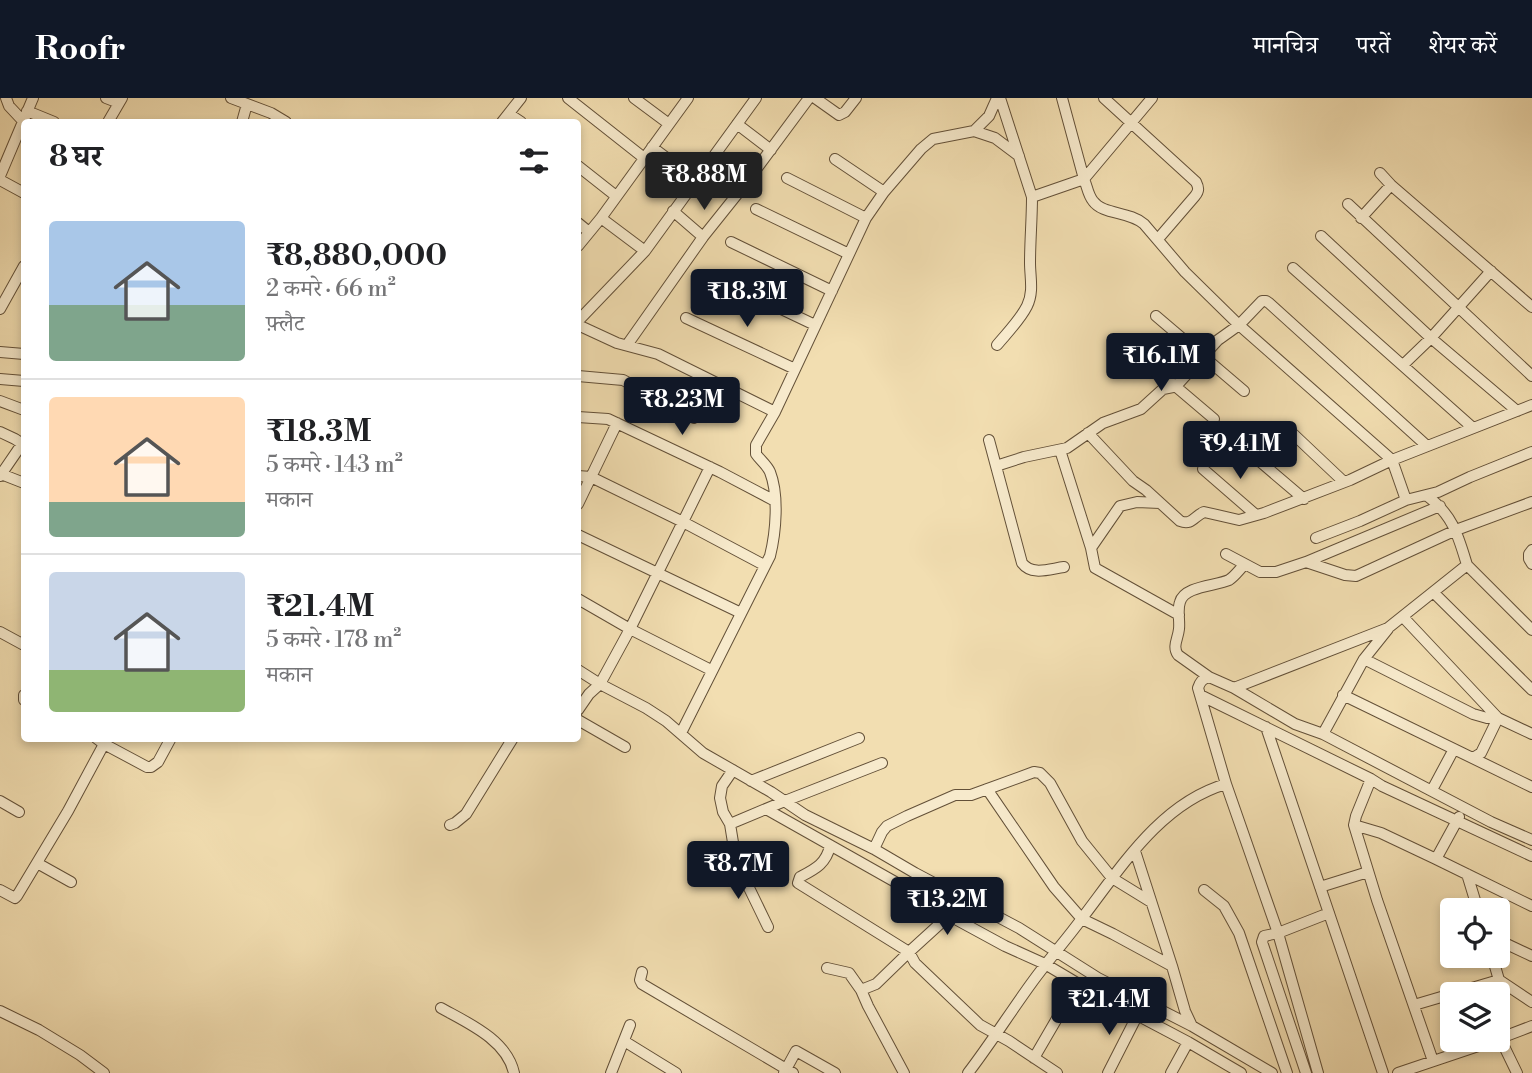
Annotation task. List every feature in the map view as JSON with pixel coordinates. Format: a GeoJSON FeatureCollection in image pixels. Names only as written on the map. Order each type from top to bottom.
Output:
{"type":"FeatureCollection","features":[{"type":"Feature","properties":{"kind":"street"},"geometry":{"type":"LineString","coordinates":[[6,98],[9,106],[25,116],[40,119]]}},
{"type":"Feature","properties":{"kind":"street"},"geometry":{"type":"LineString","coordinates":[[24,119],[33,98]]}},
{"type":"Feature","properties":{"kind":"street"},"geometry":{"type":"LineString","coordinates":[[106,98],[121,101],[110,119]]}},
{"type":"Feature","properties":{"kind":"street"},"geometry":{"type":"LineString","coordinates":[[231,98],[281,119]]}},
{"type":"Feature","properties":{"kind":"street"},"geometry":{"type":"LineString","coordinates":[[506,118],[521,98]]}},
{"type":"Feature","properties":{"kind":"street"},"geometry":{"type":"LineString","coordinates":[[568,98],[644,158]]}},
{"type":"Feature","properties":{"kind":"street"},"geometry":{"type":"LineString","coordinates":[[634,98],[669,124]]}},
{"type":"Feature","properties":{"kind":"street"},"geometry":{"type":"LineString","coordinates":[[581,242],[688,98]]}},
{"type":"Feature","properties":{"kind":"street"},"geometry":{"type":"LineString","coordinates":[[581,320],[645,251],[756,98]]}},
{"type":"Feature","properties":{"kind":"street"},"geometry":{"type":"LineString","coordinates":[[627,345],[809,98]]}},
{"type":"Feature","properties":{"kind":"street"},"geometry":{"type":"LineString","coordinates":[[815,98],[839,115],[845,112],[856,98]]}},
{"type":"Feature","properties":{"kind":"street"},"geometry":{"type":"LineString","coordinates":[[974,131],[989,116],[998,98]]}},
{"type":"Feature","properties":{"kind":"street"},"geometry":{"type":"LineString","coordinates":[[997,345],[1023,312],[1032,284],[1032,197],[998,98]]}},
{"type":"Feature","properties":{"kind":"street"},"geometry":{"type":"LineString","coordinates":[[1062,98],[1084,179],[1094,203],[1101,208],[1137,218],[1185,272],[1239,325],[1392,460],[1406,500]]}},
{"type":"Feature","properties":{"kind":"street"},"geometry":{"type":"LineString","coordinates":[[1104,98],[1196,181],[1198,186],[1199,191],[1158,239]]}},
{"type":"Feature","properties":{"kind":"street"},"geometry":{"type":"LineString","coordinates":[[1032,197],[1084,179],[1152,98]]}},
{"type":"Feature","properties":{"kind":"street"},"geometry":{"type":"LineString","coordinates":[[243,119],[247,104]]}},
{"type":"Feature","properties":{"kind":"street"},"geometry":{"type":"LineString","coordinates":[[265,119],[271,113]]}},
{"type":"Feature","properties":{"kind":"street"},"geometry":{"type":"LineString","coordinates":[[737,124],[771,150]]}},
{"type":"Feature","properties":{"kind":"street"},"geometry":{"type":"LineString","coordinates":[[21,127],[0,178],[21,191]]}},
{"type":"Feature","properties":{"kind":"street"},"geometry":{"type":"LineString","coordinates":[[681,733],[773,543],[774,486],[769,469],[756,454],[756,445],[775,412],[866,218],[884,192],[927,143],[940,137],[974,131],[995,138],[1019,156]]}},
{"type":"Feature","properties":{"kind":"street"},"geometry":{"type":"LineString","coordinates":[[14,145],[21,148]]}},
{"type":"Feature","properties":{"kind":"street"},"geometry":{"type":"LineString","coordinates":[[652,148],[696,180]]}},
{"type":"Feature","properties":{"kind":"street"},"geometry":{"type":"LineString","coordinates":[[835,159],[884,192]]}},
{"type":"Feature","properties":{"kind":"street"},"geometry":{"type":"LineString","coordinates":[[581,168],[616,197]]}},
{"type":"Feature","properties":{"kind":"street"},"geometry":{"type":"LineString","coordinates":[[1380,173],[1532,307]]}},
{"type":"Feature","properties":{"kind":"street"},"geometry":{"type":"LineString","coordinates":[[787,178],[866,218]]}},
{"type":"Feature","properties":{"kind":"street"},"geometry":{"type":"LineString","coordinates":[[1361,218],[1391,185]]}},
{"type":"Feature","properties":{"kind":"street"},"geometry":{"type":"LineString","coordinates":[[1348,204],[1532,376]]}},
{"type":"Feature","properties":{"kind":"street"},"geometry":{"type":"LineString","coordinates":[[755,209],[849,254]]}},
{"type":"Feature","properties":{"kind":"street"},"geometry":{"type":"LineString","coordinates":[[673,211],[704,237]]}},
{"type":"Feature","properties":{"kind":"street"},"geometry":{"type":"LineString","coordinates":[[601,218],[645,251]]}},
{"type":"Feature","properties":{"kind":"street"},"geometry":{"type":"LineString","coordinates":[[581,225],[589,232]]}},
{"type":"Feature","properties":{"kind":"street"},"geometry":{"type":"LineString","coordinates":[[1321,236],[1431,338],[1517,411]]}},
{"type":"Feature","properties":{"kind":"street"},"geometry":{"type":"LineString","coordinates":[[730,242],[832,291]]}},
{"type":"Feature","properties":{"kind":"street"},"geometry":{"type":"LineString","coordinates":[[1293,268],[1473,428]]}},
{"type":"Feature","properties":{"kind":"street"},"geometry":{"type":"LineString","coordinates":[[0,309],[21,271]]}},
{"type":"Feature","properties":{"kind":"street"},"geometry":{"type":"LineString","coordinates":[[1402,365],[1431,338],[1491,271]]}},
{"type":"Feature","properties":{"kind":"street"},"geometry":{"type":"LineString","coordinates":[[712,276],[815,325]]}},
{"type":"Feature","properties":{"kind":"street"},"geometry":{"type":"LineString","coordinates":[[996,466],[1060,450],[1103,423],[1141,410],[1163,389],[1176,386],[1218,341],[1239,325],[1262,301],[1266,301],[1427,446]]}},
{"type":"Feature","properties":{"kind":"street"},"geometry":{"type":"LineString","coordinates":[[1156,316],[1244,391]]}},
{"type":"Feature","properties":{"kind":"street"},"geometry":{"type":"LineString","coordinates":[[686,318],[795,369]]}},
{"type":"Feature","properties":{"kind":"street"},"geometry":{"type":"LineString","coordinates":[[581,325],[617,343],[659,354],[775,412]]}},
{"type":"Feature","properties":{"kind":"street"},"geometry":{"type":"LineString","coordinates":[[1128,346],[1213,419]]}},
{"type":"Feature","properties":{"kind":"street"},"geometry":{"type":"LineString","coordinates":[[0,352],[21,354]]}},
{"type":"Feature","properties":{"kind":"street"},"geometry":{"type":"LineString","coordinates":[[581,376],[623,380],[694,418]]}},
{"type":"Feature","properties":{"kind":"street"},"geometry":{"type":"LineString","coordinates":[[0,379],[21,381]]}},
{"type":"Feature","properties":{"kind":"street"},"geometry":{"type":"LineString","coordinates":[[2,403],[21,409]]}},
{"type":"Feature","properties":{"kind":"street"},"geometry":{"type":"LineString","coordinates":[[1088,433],[1133,481],[1180,521],[1191,522],[1204,512],[1239,520],[1304,499],[1392,460],[1532,405]]}},
{"type":"Feature","properties":{"kind":"street"},"geometry":{"type":"LineString","coordinates":[[581,416],[617,424],[775,501]]}},
{"type":"Feature","properties":{"kind":"street"},"geometry":{"type":"LineString","coordinates":[[581,498],[617,424]]}},
{"type":"Feature","properties":{"kind":"street"},"geometry":{"type":"LineString","coordinates":[[1289,430],[1344,482]]}},
{"type":"Feature","properties":{"kind":"street"},"geometry":{"type":"LineString","coordinates":[[0,432],[21,442]]}},
{"type":"Feature","properties":{"kind":"street"},"geometry":{"type":"LineString","coordinates":[[989,440],[1022,563],[1035,571],[1064,567]]}},
{"type":"Feature","properties":{"kind":"street"},"geometry":{"type":"LineString","coordinates":[[21,447],[1,475],[21,483]]}},
{"type":"Feature","properties":{"kind":"street"},"geometry":{"type":"LineString","coordinates":[[1060,450],[1095,568],[1179,615]]}},
{"type":"Feature","properties":{"kind":"street"},"geometry":{"type":"LineString","coordinates":[[1316,538],[1406,500],[1453,486],[1532,452]]}},
{"type":"Feature","properties":{"kind":"street"},"geometry":{"type":"LineString","coordinates":[[1257,459],[1304,499]]}},
{"type":"Feature","properties":{"kind":"street"},"geometry":{"type":"LineString","coordinates":[[581,706],[600,684],[630,629],[710,467]]}},
{"type":"Feature","properties":{"kind":"street"},"geometry":{"type":"LineString","coordinates":[[1203,469],[1256,515]]}},
{"type":"Feature","properties":{"kind":"street"},"geometry":{"type":"LineString","coordinates":[[581,476],[591,477],[764,565]]}},
{"type":"Feature","properties":{"kind":"street"},"geometry":{"type":"LineString","coordinates":[[1426,495],[1440,506],[1456,530],[1467,565],[1532,631]]}},
{"type":"Feature","properties":{"kind":"street"},"geometry":{"type":"LineString","coordinates":[[1091,548],[1120,506],[1137,502],[1160,503]]}},
{"type":"Feature","properties":{"kind":"street"},"geometry":{"type":"LineString","coordinates":[[1306,562],[1356,576],[1456,530],[1532,502]]}},
{"type":"Feature","properties":{"kind":"street"},"geometry":{"type":"LineString","coordinates":[[1226,554],[1260,572],[1276,572],[1440,506]]}},
{"type":"Feature","properties":{"kind":"street"},"geometry":{"type":"LineString","coordinates":[[581,536],[741,613]]}},
{"type":"Feature","properties":{"kind":"street"},"geometry":{"type":"LineString","coordinates":[[1532,550],[1529,554],[1532,564]]}},
{"type":"Feature","properties":{"kind":"street"},"geometry":{"type":"LineString","coordinates":[[1244,565],[1231,579],[1196,589],[1182,597],[1179,603],[1180,626],[1175,646],[1178,655],[1209,677],[1295,723],[1323,734],[1464,808],[1532,840]]}},
{"type":"Feature","properties":{"kind":"street"},"geometry":{"type":"LineString","coordinates":[[1234,688],[1388,628],[1467,565]]}},
{"type":"Feature","properties":{"kind":"street"},"geometry":{"type":"LineString","coordinates":[[1434,593],[1532,690]]}},
{"type":"Feature","properties":{"kind":"street"},"geometry":{"type":"LineString","coordinates":[[581,601],[711,670]]}},
{"type":"Feature","properties":{"kind":"street"},"geometry":{"type":"LineString","coordinates":[[1403,617],[1498,718],[1532,734]]}},
{"type":"Feature","properties":{"kind":"street"},"geometry":{"type":"LineString","coordinates":[[1323,734],[1364,659],[1388,628]]}},
{"type":"Feature","properties":{"kind":"street"},"geometry":{"type":"LineString","coordinates":[[0,632],[21,643]]}},
{"type":"Feature","properties":{"kind":"street"},"geometry":{"type":"LineString","coordinates":[[1364,659],[1473,713],[1487,718],[1498,718]]}},
{"type":"Feature","properties":{"kind":"street"},"geometry":{"type":"LineString","coordinates":[[581,672],[646,708],[666,721],[703,753],[805,815],[874,849],[1019,928],[1098,978],[1192,1026],[1272,1073]]}},
{"type":"Feature","properties":{"kind":"street"},"geometry":{"type":"LineString","coordinates":[[1209,677],[1200,682],[1198,688],[1226,784],[1278,933],[1318,1073]]}},
{"type":"Feature","properties":{"kind":"street"},"geometry":{"type":"LineString","coordinates":[[1200,695],[1382,786],[1532,856]]}},
{"type":"Feature","properties":{"kind":"street"},"geometry":{"type":"LineString","coordinates":[[1343,695],[1532,788]]}},
{"type":"Feature","properties":{"kind":"street"},"geometry":{"type":"LineString","coordinates":[[1473,758],[1482,753],[1498,718]]}},
{"type":"Feature","properties":{"kind":"street"},"geometry":{"type":"LineString","coordinates":[[581,722],[625,747]]}},
{"type":"Feature","properties":{"kind":"street"},"geometry":{"type":"LineString","coordinates":[[1286,737],[1295,723]]}},
{"type":"Feature","properties":{"kind":"street"},"geometry":{"type":"LineString","coordinates":[[1266,727],[1383,1073]]}},
{"type":"Feature","properties":{"kind":"street"},"geometry":{"type":"LineString","coordinates":[[751,780],[859,738]]}},
{"type":"Feature","properties":{"kind":"street"},"geometry":{"type":"LineString","coordinates":[[0,890],[15,898],[17,896],[68,811],[100,742]]}},
{"type":"Feature","properties":{"kind":"street"},"geometry":{"type":"LineString","coordinates":[[102,742],[151,768],[158,762],[169,742]]}},
{"type":"Feature","properties":{"kind":"street"},"geometry":{"type":"LineString","coordinates":[[450,825],[466,814],[511,742]]}},
{"type":"Feature","properties":{"kind":"street"},"geometry":{"type":"LineString","coordinates":[[1432,790],[1454,748]]}},
{"type":"Feature","properties":{"kind":"street"},"geometry":{"type":"LineString","coordinates":[[730,824],[882,763]]}},
{"type":"Feature","properties":{"kind":"street"},"geometry":{"type":"LineString","coordinates":[[733,770],[722,786],[720,798],[723,812],[730,824],[736,861],[768,927]]}},
{"type":"Feature","properties":{"kind":"street"},"geometry":{"type":"LineString","coordinates":[[874,849],[887,826],[955,795],[971,795],[1029,772],[1040,773],[1050,783],[1082,841],[1112,878],[1151,902]]}},
{"type":"Feature","properties":{"kind":"street"},"geometry":{"type":"LineString","coordinates":[[1371,779],[1354,825],[1433,1061]]}},
{"type":"Feature","properties":{"kind":"street"},"geometry":{"type":"LineString","coordinates":[[968,1073],[1045,964],[1135,851],[1175,809],[1226,784]]}},
{"type":"Feature","properties":{"kind":"street"},"geometry":{"type":"LineString","coordinates":[[987,789],[1054,887],[1082,919],[1172,966]]}},
{"type":"Feature","properties":{"kind":"street"},"geometry":{"type":"LineString","coordinates":[[1,803],[19,813]]}},
{"type":"Feature","properties":{"kind":"street"},"geometry":{"type":"LineString","coordinates":[[1436,859],[1464,808]]}},
{"type":"Feature","properties":{"kind":"street"},"geometry":{"type":"LineString","coordinates":[[766,809],[913,892],[948,915],[1045,964],[1241,1073]]}},
{"type":"Feature","properties":{"kind":"street"},"geometry":{"type":"LineString","coordinates":[[1354,825],[1381,833],[1532,906]]}},
{"type":"Feature","properties":{"kind":"street"},"geometry":{"type":"LineString","coordinates":[[830,846],[825,861],[800,877],[798,883],[909,951],[915,962],[980,1025],[1057,1073]]}},
{"type":"Feature","properties":{"kind":"street"},"geometry":{"type":"LineString","coordinates":[[1135,851],[1185,1012],[1192,1026]]}},
{"type":"Feature","properties":{"kind":"street"},"geometry":{"type":"LineString","coordinates":[[712,872],[736,861]]}},
{"type":"Feature","properties":{"kind":"street"},"geometry":{"type":"LineString","coordinates":[[37,863],[71,882]]}},
{"type":"Feature","properties":{"kind":"street"},"geometry":{"type":"LineString","coordinates":[[1320,887],[1368,872]]}},
{"type":"Feature","properties":{"kind":"street"},"geometry":{"type":"LineString","coordinates":[[1467,874],[1474,898]]}},
{"type":"Feature","properties":{"kind":"street"},"geometry":{"type":"LineString","coordinates":[[1204,890],[1224,906],[1239,933],[1287,1073]]}},
{"type":"Feature","properties":{"kind":"street"},"geometry":{"type":"LineString","coordinates":[[861,990],[876,984],[966,900]]}},
{"type":"Feature","properties":{"kind":"street"},"geometry":{"type":"LineString","coordinates":[[1306,1073],[1262,942],[1265,936],[1329,913]]}},
{"type":"Feature","properties":{"kind":"street"},"geometry":{"type":"LineString","coordinates":[[1510,946],[1532,956]]}},
{"type":"Feature","properties":{"kind":"street"},"geometry":{"type":"LineString","coordinates":[[827,968],[849,973],[861,990],[904,1073]]}},
{"type":"Feature","properties":{"kind":"street"},"geometry":{"type":"LineString","coordinates":[[1496,968],[1499,980],[1532,1002]]}},
{"type":"Feature","properties":{"kind":"street"},"geometry":{"type":"LineString","coordinates":[[642,972],[642,984],[788,1072],[796,1051],[835,1073]]}},
{"type":"Feature","properties":{"kind":"street"},"geometry":{"type":"LineString","coordinates":[[1034,1058],[1071,996],[1082,986],[1098,978]]}},
{"type":"Feature","properties":{"kind":"street"},"geometry":{"type":"LineString","coordinates":[[1414,1005],[1499,980]]}},
{"type":"Feature","properties":{"kind":"street"},"geometry":{"type":"LineString","coordinates":[[441,1008],[471,1024],[496,1044],[509,1057],[514,1073]]}},
{"type":"Feature","properties":{"kind":"street"},"geometry":{"type":"LineString","coordinates":[[0,1012],[39,1030],[104,1073]]}},
{"type":"Feature","properties":{"kind":"street"},"geometry":{"type":"LineString","coordinates":[[1108,1073],[1138,1016]]}},
{"type":"Feature","properties":{"kind":"street"},"geometry":{"type":"LineString","coordinates":[[611,1073],[630,1025]]}},
{"type":"Feature","properties":{"kind":"street"},"geometry":{"type":"LineString","coordinates":[[1510,1034],[1532,1026]]}},
{"type":"Feature","properties":{"kind":"street"},"geometry":{"type":"LineString","coordinates":[[624,1041],[676,1073]]}},
{"type":"Feature","properties":{"kind":"street"},"geometry":{"type":"LineString","coordinates":[[1171,1073],[1188,1042]]}},
{"type":"Feature","properties":{"kind":"street"},"geometry":{"type":"LineString","coordinates":[[1398,1073],[1460,1052]]}},
{"type":"Feature","properties":{"kind":"street"},"geometry":{"type":"LineString","coordinates":[[1505,1052],[1517,1073]]}}]}
